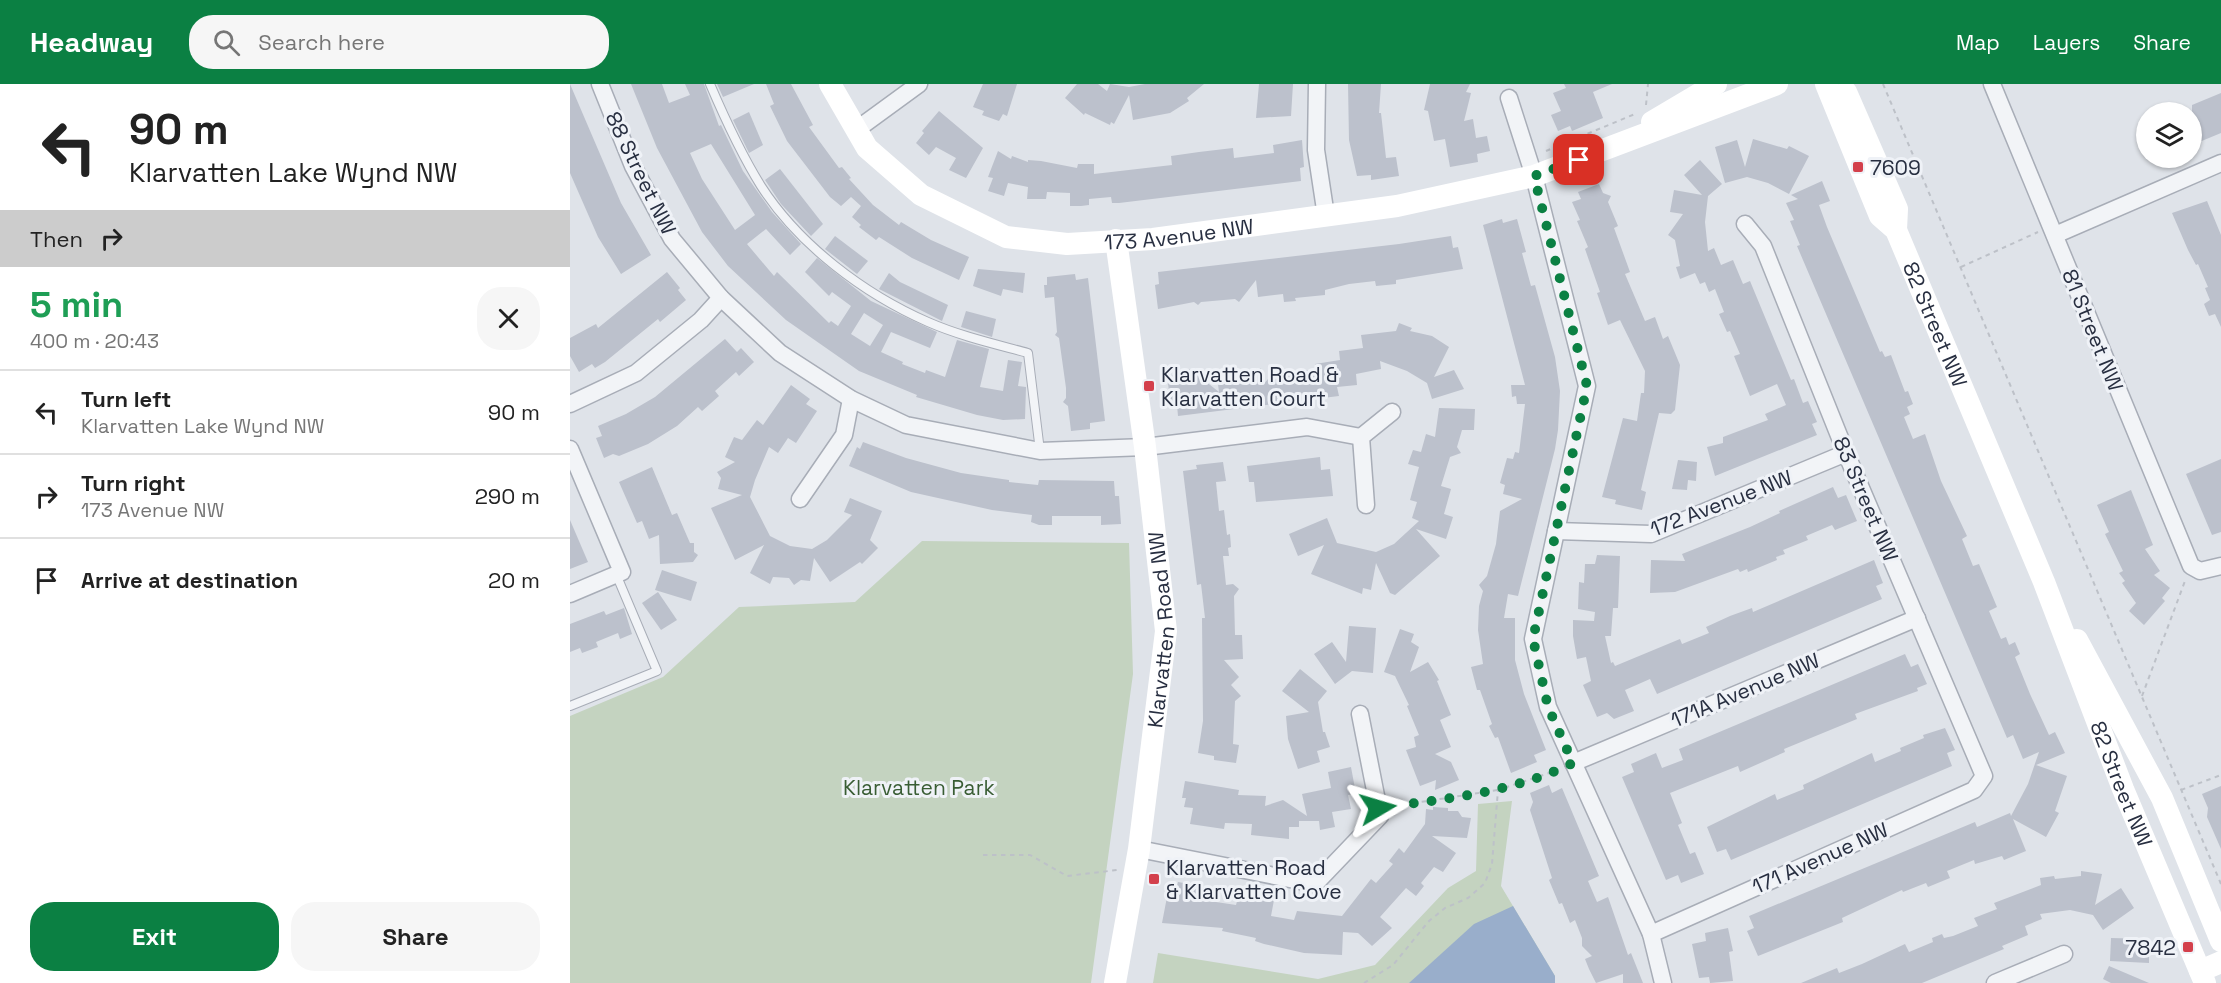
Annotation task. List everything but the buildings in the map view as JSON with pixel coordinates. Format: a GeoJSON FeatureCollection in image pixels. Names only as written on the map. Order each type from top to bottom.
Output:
{"type":"FeatureCollection","features":[{"type":"Feature","properties":{"kind":"street","name":"88 Street NW"},"geometry":{"type":"LineString","coordinates":[[600,84],[633,166],[672,239],[721,298],[780,353],[851,399],[906,425],[1040,451],[1145,447],[1307,427],[1361,437]]}},
{"type":"Feature","properties":{"kind":"street","name":"173 Avenue NW"},"geometry":{"type":"LineString","coordinates":[[830,84],[867,148],[921,195],[1006,237],[1068,244],[1154,239],[1397,206],[1532,167],[1602,152],[1777,84]]}},
{"type":"Feature","properties":{"kind":"street"},"geometry":{"type":"LineString","coordinates":[[856,130],[919,84]]}},
{"type":"Feature","properties":{"kind":"street"},"geometry":{"type":"LineString","coordinates":[[1317,84],[1316,150],[1326,216]]}},
{"type":"Feature","properties":{"kind":"street","name":"173 Avenue NW"},"geometry":{"type":"LineString","coordinates":[[1602,152],[1716,84]]}},
{"type":"Feature","properties":{"kind":"street","name":"82 Street NW"},"geometry":{"type":"LineString","coordinates":[[1826,84],[1880,216],[1896,230],[2044,582],[2099,729],[2203,977]]}},
{"type":"Feature","properties":{"kind":"street","name":"82 Street NW"},"geometry":{"type":"LineString","coordinates":[[1843,84],[1898,209],[1896,230]]}},
{"type":"Feature","properties":{"kind":"street","name":"81 Street NW"},"geometry":{"type":"LineString","coordinates":[[1992,84],[2195,568]]}},
{"type":"Feature","properties":{"kind":"street"},"geometry":{"type":"LineString","coordinates":[[1509,98],[1532,167],[1587,386],[1533,639],[1548,707],[1650,934],[1663,983]]}},
{"type":"Feature","properties":{"kind":"street"},"geometry":{"type":"LineString","coordinates":[[2053,231],[2220,167]]}},
{"type":"Feature","properties":{"kind":"street","name":"83 Street NW"},"geometry":{"type":"LineString","coordinates":[[1745,224],[1763,246],[1846,453],[1984,776]]}},
{"type":"Feature","properties":{"kind":"street","name":"Klarvatten Road NW"},"geometry":{"type":"LineString","coordinates":[[1115,983],[1137,860],[1166,631],[1145,447],[1116,240]]}},
{"type":"Feature","properties":{"kind":"street"},"geometry":{"type":"LineString","coordinates":[[570,404],[636,373],[701,320],[721,298]]}},
{"type":"Feature","properties":{"kind":"street"},"geometry":{"type":"LineString","coordinates":[[800,500],[844,435],[851,399]]}},
{"type":"Feature","properties":{"kind":"street"},"geometry":{"type":"LineString","coordinates":[[1366,505],[1361,437],[1392,412]]}},
{"type":"Feature","properties":{"kind":"street"},"geometry":{"type":"LineString","coordinates":[[570,449],[619,573],[570,594]]}},
{"type":"Feature","properties":{"kind":"street","name":"172 Avenue NW"},"geometry":{"type":"LineString","coordinates":[[1556,531],[1651,534],[1846,453]]}},
{"type":"Feature","properties":{"kind":"street"},"geometry":{"type":"LineString","coordinates":[[2195,568],[2221,566]]}},
{"type":"Feature","properties":{"kind":"street","name":"82 Street NW"},"geometry":{"type":"LineString","coordinates":[[2044,582],[2172,794],[2221,941]]}},
{"type":"Feature","properties":{"kind":"street","name":"171A Avenue NW"},"geometry":{"type":"LineString","coordinates":[[1573,763],[1917,618]]}},
{"type":"Feature","properties":{"kind":"street"},"geometry":{"type":"LineString","coordinates":[[1137,860],[1315,884],[1380,816],[1360,714]]}},
{"type":"Feature","properties":{"kind":"street","name":"171 Avenue NW"},"geometry":{"type":"LineString","coordinates":[[1650,934],[1974,790],[1984,776]]}},
{"type":"Feature","properties":{"kind":"street"},"geometry":{"type":"LineString","coordinates":[[1995,983],[2064,954]]}},
{"type":"Feature","properties":{"kind":"street"},"geometry":{"type":"LineString","coordinates":[[2203,977],[2221,962]]}},
{"type":"Feature","properties":{"kind":"lane"},"geometry":{"type":"LineString","coordinates":[[710,84],[725,119],[761,187],[827,259],[875,294],[928,322],[978,340],[1028,353],[1040,451]]}},
{"type":"Feature","properties":{"kind":"lane"},"geometry":{"type":"LineString","coordinates":[[570,706],[657,671],[619,573]]}},
{"type":"Feature","properties":{"kind":"path"},"geometry":{"type":"LineString","coordinates":[[1648,84],[1646,108],[1656,102]]}},
{"type":"Feature","properties":{"kind":"path"},"geometry":{"type":"LineString","coordinates":[[1882,84],[2142,696],[2172,794],[2221,884]]}},
{"type":"Feature","properties":{"kind":"path"},"geometry":{"type":"LineString","coordinates":[[1532,167],[1636,113]]}},
{"type":"Feature","properties":{"kind":"path"},"geometry":{"type":"LineString","coordinates":[[1961,267],[2053,231]]}},
{"type":"Feature","properties":{"kind":"path"},"geometry":{"type":"LineString","coordinates":[[2142,696],[2195,568]]}},
{"type":"Feature","properties":{"kind":"path"},"geometry":{"type":"LineString","coordinates":[[1378,808],[1498,790],[1549,774],[1573,763]]}},
{"type":"Feature","properties":{"kind":"path"},"geometry":{"type":"LineString","coordinates":[[2172,794],[2221,775]]}},
{"type":"Feature","properties":{"kind":"path"},"geometry":{"type":"LineString","coordinates":[[1364,983],[1393,965],[1428,921],[1445,908],[1468,898],[1485,884],[1492,864],[1498,790]]}},
{"type":"Feature","properties":{"kind":"path"},"geometry":{"type":"LineString","coordinates":[[983,855],[1030,855],[1067,876],[1137,860]]}},
{"type":"Feature","properties":{"kind":"green space","name":"Klarvatten Park"},"geometry":{"type":"Polygon","coordinates":[[[922,541],[1129,543],[1133,674],[1091,983],[570,983],[570,716],[663,677],[739,607],[855,602],[922,541]]]}},
{"type":"Feature","properties":{"kind":"green space"},"geometry":{"type":"Polygon","coordinates":[[[1512,801],[1501,886],[1555,976],[1555,983],[1153,983],[1158,953],[1318,979],[1375,965],[1448,888],[1476,871],[1478,804],[1512,801]]]}},
{"type":"Feature","properties":{"kind":"water"},"geometry":{"type":"Polygon","coordinates":[[[1513,906],[1555,976],[1555,983],[1409,983],[1474,924],[1513,906]]]}},
{"type":"Feature","properties":{"kind":"place","name":"7609"},"geometry":{"type":"Point","coordinates":[1858,167]}},
{"type":"Feature","properties":{"kind":"place","name":"Klarvatten Road & Klarvatten Court"},"geometry":{"type":"Point","coordinates":[1149,386]}},
{"type":"Feature","properties":{"kind":"place","name":"Klarvatten Road & Klarvatten Cove"},"geometry":{"type":"Point","coordinates":[1154,879]}},
{"type":"Feature","properties":{"kind":"place","name":"7842"},"geometry":{"type":"Point","coordinates":[2188,947]}},
{"type":"Feature","properties":{"kind":"route"},"geometry":{"type":"LineString","coordinates":[[1378,808],[1479,795],[1549,774],[1573,763],[1548,707],[1533,639],[1587,386],[1534,176],[1579,160]]}}]}
